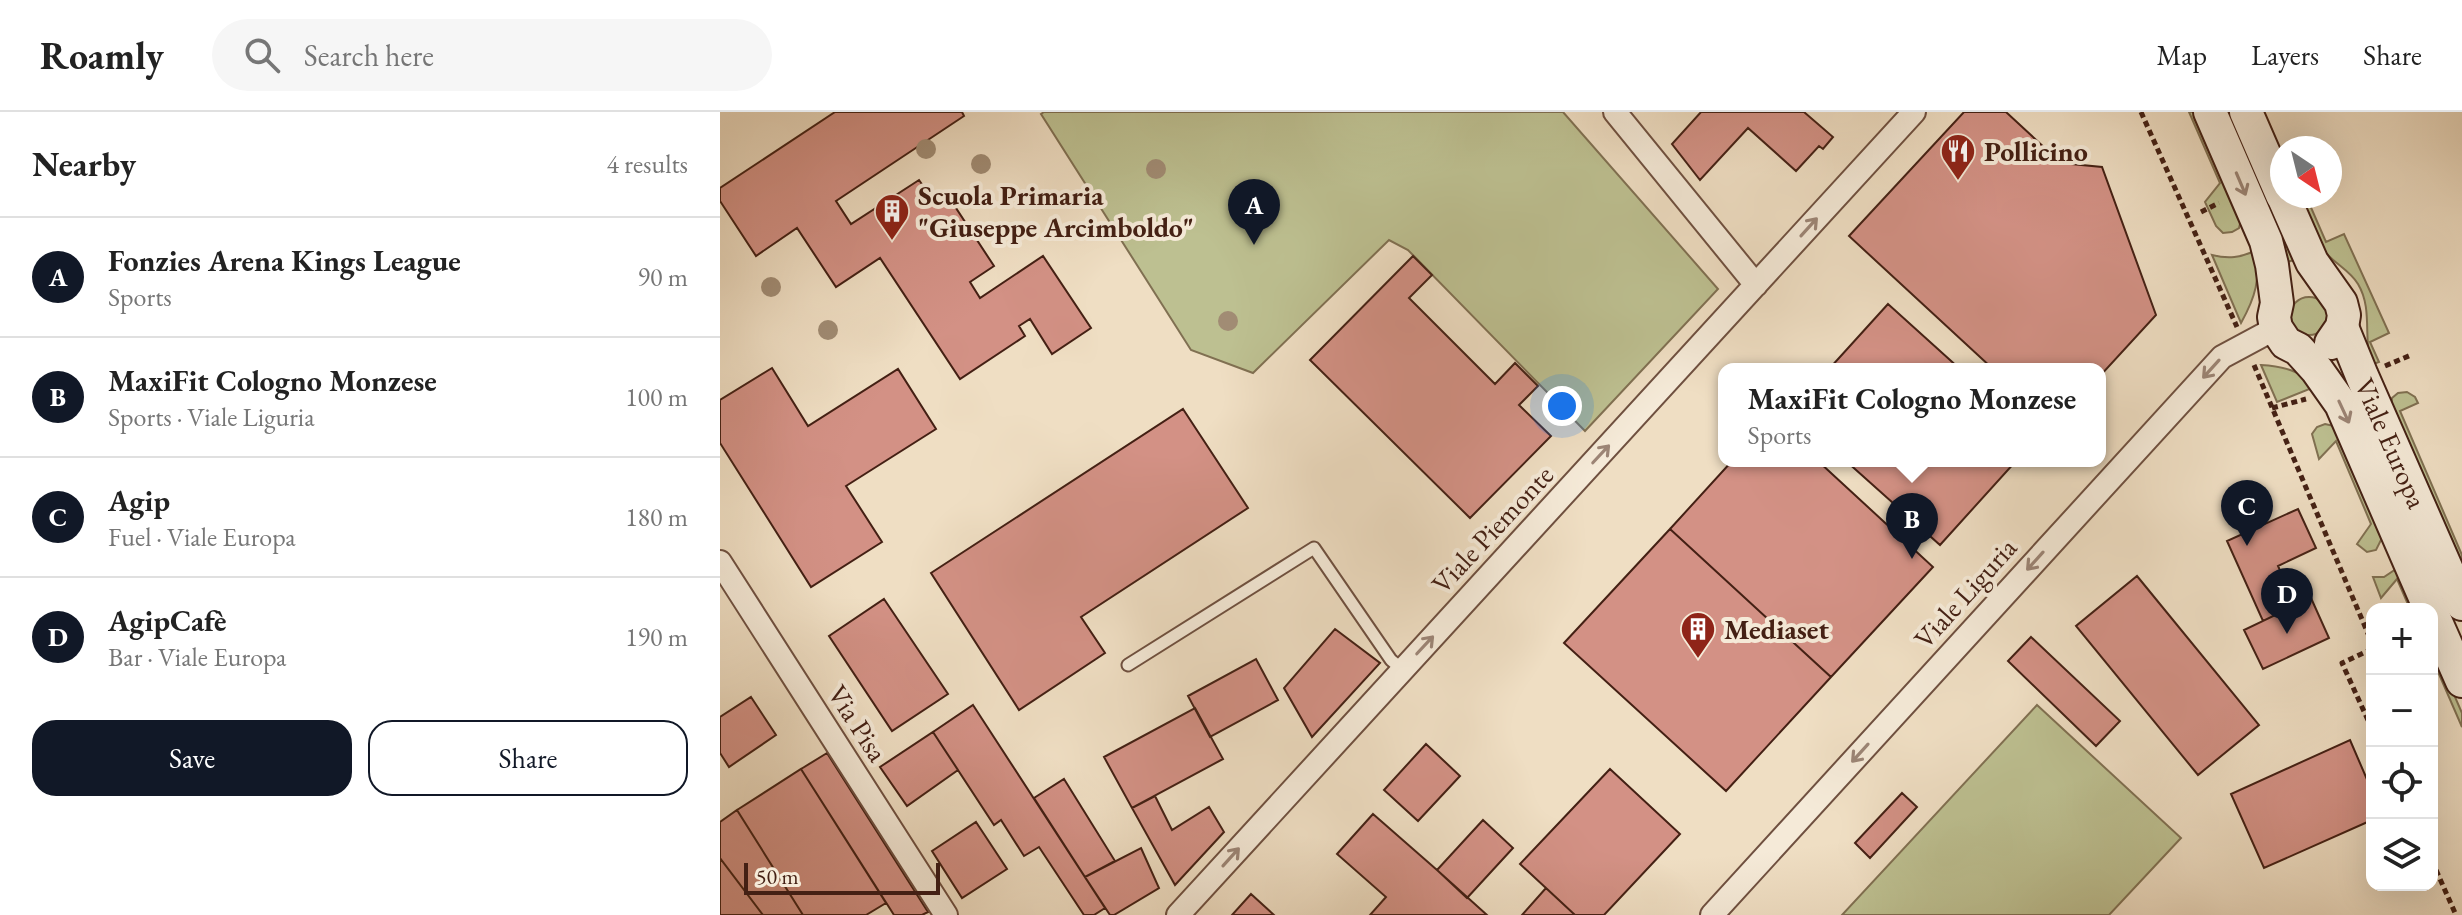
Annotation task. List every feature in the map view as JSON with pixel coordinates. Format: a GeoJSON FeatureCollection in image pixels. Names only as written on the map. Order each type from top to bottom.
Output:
{"type":"FeatureCollection","features":[{"type":"Feature","properties":{"kind":"street"},"geometry":{"type":"LineString","coordinates":[[1615,112],[1756,285]]}},
{"type":"Feature","properties":{"kind":"street","name":"Viale Piemonte"},"geometry":{"type":"LineString","coordinates":[[1178,915],[1914,112]]}},
{"type":"Feature","properties":{"kind":"street"},"geometry":{"type":"LineString","coordinates":[[2210,112],[2266,241],[2284,327],[2310,351],[2330,344],[2342,327]]}},
{"type":"Feature","properties":{"kind":"street","name":"Viale Europa"},"geometry":{"type":"LineString","coordinates":[[2246,112],[2270,167]]}},
{"type":"Feature","properties":{"kind":"street","name":"Viale Europa"},"geometry":{"type":"LineString","coordinates":[[2288,208],[2312,262],[2341,303],[2344,315],[2342,327],[2462,604]]}},
{"type":"Feature","properties":{"kind":"street"},"geometry":{"type":"LineString","coordinates":[[2284,327],[2284,293],[2299,284],[2318,284],[2329,288]]}},
{"type":"Feature","properties":{"kind":"street","name":"Viale Liguria"},"geometry":{"type":"LineString","coordinates":[[1712,915],[2222,357],[2284,327]]}},
{"type":"Feature","properties":{"kind":"street","name":"Viale Europa"},"geometry":{"type":"LineString","coordinates":[[2284,327],[2341,404],[2428,603]]}},
{"type":"Feature","properties":{"kind":"street","name":"Via Pisa"},"geometry":{"type":"LineString","coordinates":[[720,562],[946,915]]}},
{"type":"Feature","properties":{"kind":"street","name":"Viale Europa"},"geometry":{"type":"LineString","coordinates":[[2438,627],[2462,681]]}},
{"type":"Feature","properties":{"kind":"lane"},"geometry":{"type":"LineString","coordinates":[[1128,665],[1314,548],[1391,660],[1403,670]]}},
{"type":"Feature","properties":{"kind":"path"},"geometry":{"type":"LineString","coordinates":[[2141,112],[2245,344],[2366,632]]}},
{"type":"Feature","properties":{"kind":"path"},"geometry":{"type":"LineString","coordinates":[[2366,649],[2342,663],[2366,716]]}},
{"type":"Feature","properties":{"kind":"path"},"geometry":{"type":"LineString","coordinates":[[2438,874],[2456,915]]}},
{"type":"Feature","properties":{"kind":"green space"},"geometry":{"type":"Polygon","coordinates":[[[1563,112],[1718,289],[1585,431],[1408,250],[1389,240],[1253,373],[1191,350],[1041,114],[1563,112]]]}},
{"type":"Feature","properties":{"kind":"green space"},"geometry":{"type":"Polygon","coordinates":[[[2189,112],[2194,112],[2241,220],[2239,228],[2232,232],[2223,233],[2216,226],[2205,202],[2220,183],[2189,112]]]}},
{"type":"Feature","properties":{"kind":"green space"},"geometry":{"type":"Polygon","coordinates":[[[2224,112],[2232,112],[2270,197],[2270,208],[2275,208],[2298,259],[2287,262],[2224,112]]]}},
{"type":"Feature","properties":{"kind":"green space"},"geometry":{"type":"Polygon","coordinates":[[[2303,208],[2311,208],[2326,242],[2344,234],[2389,333],[2370,342],[2379,362],[2371,365],[2367,313],[2358,284],[2322,248],[2303,208]]]}},
{"type":"Feature","properties":{"kind":"green space"},"geometry":{"type":"Polygon","coordinates":[[[2256,250],[2256,288],[2241,323],[2212,255],[2234,257],[2256,250]]]}},
{"type":"Feature","properties":{"kind":"green space"},"geometry":{"type":"Polygon","coordinates":[[[2309,297],[2323,302],[2328,316],[2323,330],[2309,335],[2295,330],[2290,316],[2295,302],[2309,297]]]}},
{"type":"Feature","properties":{"kind":"green space"},"geometry":{"type":"Polygon","coordinates":[[[2261,365],[2291,370],[2317,386],[2277,402],[2261,365]]]}},
{"type":"Feature","properties":{"kind":"green space"},"geometry":{"type":"Polygon","coordinates":[[[2407,392],[2418,403],[2400,411],[2462,555],[2462,571],[2391,409],[2392,398],[2398,393],[2407,392]]]}},
{"type":"Feature","properties":{"kind":"green space"},"geometry":{"type":"Polygon","coordinates":[[[2325,424],[2334,426],[2383,536],[2376,550],[2367,552],[2357,544],[2371,524],[2336,441],[2319,459],[2312,434],[2317,427],[2325,424]]]}},
{"type":"Feature","properties":{"kind":"green space"},"geometry":{"type":"Polygon","coordinates":[[[2399,567],[2414,603],[2407,603],[2397,579],[2381,598],[2373,577],[2384,577],[2399,567]]]}},
{"type":"Feature","properties":{"kind":"green space"},"geometry":{"type":"Polygon","coordinates":[[[2438,658],[2462,713],[2462,727],[2438,672],[2438,658]]]}},
{"type":"Feature","properties":{"kind":"green space"},"geometry":{"type":"Polygon","coordinates":[[[2037,705],[2181,838],[2109,915],[1842,915],[2037,705]]]}},
{"type":"Feature","properties":{"kind":"building","name":"Scuola Primaria \"Giuseppe Arcimboldo\""},"geometry":{"type":"Polygon","coordinates":[[[835,112],[962,112],[964,116],[836,201],[851,224],[919,180],[938,207],[950,199],[994,266],[970,282],[980,298],[1043,256],[1091,328],[1052,354],[1030,319],[1019,326],[1025,336],[960,379],[880,258],[836,287],[797,228],[756,256],[720,201],[720,188],[835,112]]]}},
{"type":"Feature","properties":{"kind":"building"},"geometry":{"type":"Polygon","coordinates":[[[1701,112],[1804,112],[1833,137],[1823,149],[1819,146],[1796,171],[1748,128],[1700,180],[1672,144],[1701,112]]]}},
{"type":"Feature","properties":{"kind":"building"},"geometry":{"type":"Polygon","coordinates":[[[1964,112],[2006,112],[2061,163],[2102,167],[2156,315],[2106,369],[2106,363],[1987,363],[1849,236],[1964,112]]]}},
{"type":"Feature","properties":{"kind":"building"},"geometry":{"type":"Polygon","coordinates":[[[1413,256],[1432,275],[1409,298],[1495,384],[1515,363],[1538,386],[1519,405],[1551,436],[1470,518],[1310,360],[1413,256]]]}},
{"type":"Feature","properties":{"kind":"building"},"geometry":{"type":"Polygon","coordinates":[[[1888,304],[1953,363],[1834,363],[1888,304]]]}},
{"type":"Feature","properties":{"kind":"building"},"geometry":{"type":"Polygon","coordinates":[[[772,368],[808,426],[898,369],[936,429],[846,486],[882,542],[811,587],[720,443],[720,400],[772,368]]]}},
{"type":"Feature","properties":{"kind":"building"},"geometry":{"type":"Polygon","coordinates":[[[1183,409],[1248,508],[1081,617],[1105,653],[1019,710],[931,573],[1183,409]]]}},
{"type":"Feature","properties":{"kind":"building"},"geometry":{"type":"Polygon","coordinates":[[[1727,467],[1825,467],[1933,567],[1831,677],[1670,529],[1727,467]]]}},
{"type":"Feature","properties":{"kind":"building"},"geometry":{"type":"Polygon","coordinates":[[[1853,467],[2011,467],[1940,545],[1853,467]]]}},
{"type":"Feature","properties":{"kind":"building"},"geometry":{"type":"Polygon","coordinates":[[[2298,509],[2316,548],[2278,566],[2296,605],[2263,621],[2227,541],[2298,509]]]}},
{"type":"Feature","properties":{"kind":"building","name":"Mediaset"},"geometry":{"type":"Polygon","coordinates":[[[1670,529],[1831,677],[1726,791],[1564,643],[1670,529]]]}},
{"type":"Feature","properties":{"kind":"building"},"geometry":{"type":"Polygon","coordinates":[[[2137,576],[2259,725],[2198,775],[2076,626],[2137,576]]]}},
{"type":"Feature","properties":{"kind":"building"},"geometry":{"type":"Polygon","coordinates":[[[2311,598],[2329,638],[2263,669],[2244,630],[2311,598]]]}},
{"type":"Feature","properties":{"kind":"building"},"geometry":{"type":"Polygon","coordinates":[[[884,599],[948,694],[892,731],[829,636],[884,599]]]}},
{"type":"Feature","properties":{"kind":"building"},"geometry":{"type":"Polygon","coordinates":[[[1335,629],[1380,663],[1312,737],[1284,688],[1335,629]]]}},
{"type":"Feature","properties":{"kind":"building"},"geometry":{"type":"Polygon","coordinates":[[[2031,637],[2120,721],[2096,746],[2008,661],[2031,637]]]}},
{"type":"Feature","properties":{"kind":"building"},"geometry":{"type":"Polygon","coordinates":[[[1256,659],[1278,700],[1210,737],[1188,696],[1256,659]]]}},
{"type":"Feature","properties":{"kind":"building"},"geometry":{"type":"Polygon","coordinates":[[[751,697],[776,735],[729,767],[720,753],[720,717],[751,697]]]}},
{"type":"Feature","properties":{"kind":"building"},"geometry":{"type":"Polygon","coordinates":[[[973,705],[1105,908],[1094,915],[1084,915],[1039,847],[1024,856],[1001,820],[994,825],[933,732],[973,705]]]}},
{"type":"Feature","properties":{"kind":"building"},"geometry":{"type":"Polygon","coordinates":[[[1195,708],[1223,759],[1132,808],[1104,757],[1195,708]]]}},
{"type":"Feature","properties":{"kind":"building"},"geometry":{"type":"Polygon","coordinates":[[[933,732],[958,770],[907,806],[880,767],[933,732]]]}},
{"type":"Feature","properties":{"kind":"building"},"geometry":{"type":"Polygon","coordinates":[[[2350,740],[2366,777],[2366,823],[2264,868],[2231,794],[2350,740]]]}},
{"type":"Feature","properties":{"kind":"building"},"geometry":{"type":"Polygon","coordinates":[[[1426,744],[1460,776],[1418,821],[1384,790],[1426,744]]]}},
{"type":"Feature","properties":{"kind":"building"},"geometry":{"type":"Polygon","coordinates":[[[827,753],[928,912],[922,915],[894,915],[801,769],[827,753]]]}},
{"type":"Feature","properties":{"kind":"building"},"geometry":{"type":"Polygon","coordinates":[[[801,769],[886,903],[866,915],[803,915],[737,810],[801,769]]]}},
{"type":"Feature","properties":{"kind":"building"},"geometry":{"type":"Polygon","coordinates":[[[1610,769],[1680,834],[1604,915],[1575,915],[1520,864],[1610,769]]]}},
{"type":"Feature","properties":{"kind":"building"},"geometry":{"type":"Polygon","coordinates":[[[1064,779],[1115,861],[1085,877],[1034,798],[1064,779]]]}},
{"type":"Feature","properties":{"kind":"building"},"geometry":{"type":"Polygon","coordinates":[[[1902,793],[1917,807],[1870,858],[1855,843],[1902,793]]]}},
{"type":"Feature","properties":{"kind":"building"},"geometry":{"type":"Polygon","coordinates":[[[1155,796],[1172,830],[1209,807],[1224,832],[1175,885],[1132,808],[1155,796]]]}},
{"type":"Feature","properties":{"kind":"building"},"geometry":{"type":"Polygon","coordinates":[[[737,810],[803,915],[763,915],[720,858],[720,822],[737,810]]]}},
{"type":"Feature","properties":{"kind":"building"},"geometry":{"type":"Polygon","coordinates":[[[1373,814],[1487,915],[1370,915],[1386,897],[1337,854],[1373,814]]]}},
{"type":"Feature","properties":{"kind":"building"},"geometry":{"type":"Polygon","coordinates":[[[1483,820],[1513,848],[1467,898],[1437,870],[1483,820]]]}},
{"type":"Feature","properties":{"kind":"building"},"geometry":{"type":"Polygon","coordinates":[[[976,822],[1007,869],[962,898],[932,851],[976,822]]]}},
{"type":"Feature","properties":{"kind":"building"},"geometry":{"type":"Polygon","coordinates":[[[1141,848],[1159,888],[1110,915],[1085,877],[1141,848]]]}},
{"type":"Feature","properties":{"kind":"building"},"geometry":{"type":"Polygon","coordinates":[[[720,858],[763,915],[720,915],[720,858]]]}},
{"type":"Feature","properties":{"kind":"building"},"geometry":{"type":"Polygon","coordinates":[[[1546,888],[1575,915],[1522,915],[1546,888]]]}},
{"type":"Feature","properties":{"kind":"building"},"geometry":{"type":"Polygon","coordinates":[[[1251,894],[1274,915],[1232,915],[1251,894]]]}},
{"type":"Feature","properties":{"kind":"place","name":"Pollicino"},"geometry":{"type":"Point","coordinates":[1958,182]}},
{"type":"Feature","properties":{"kind":"place","name":"Scuola Primaria \"Giuseppe Arcimboldo\""},"geometry":{"type":"Point","coordinates":[892,242]}},
{"type":"Feature","properties":{"kind":"place","name":"Fonzies Arena Kings League"},"geometry":{"type":"Point","coordinates":[1254,245]}},
{"type":"Feature","properties":{"kind":"place","name":"Agip"},"geometry":{"type":"Point","coordinates":[2247,546]}},
{"type":"Feature","properties":{"kind":"place","name":"MaxiFit Cologno Monzese"},"geometry":{"type":"Point","coordinates":[1912,559]}},
{"type":"Feature","properties":{"kind":"place","name":"AgipCafè"},"geometry":{"type":"Point","coordinates":[2287,634]}},
{"type":"Feature","properties":{"kind":"place","name":"Mediaset"},"geometry":{"type":"Point","coordinates":[1698,660]}}]}
